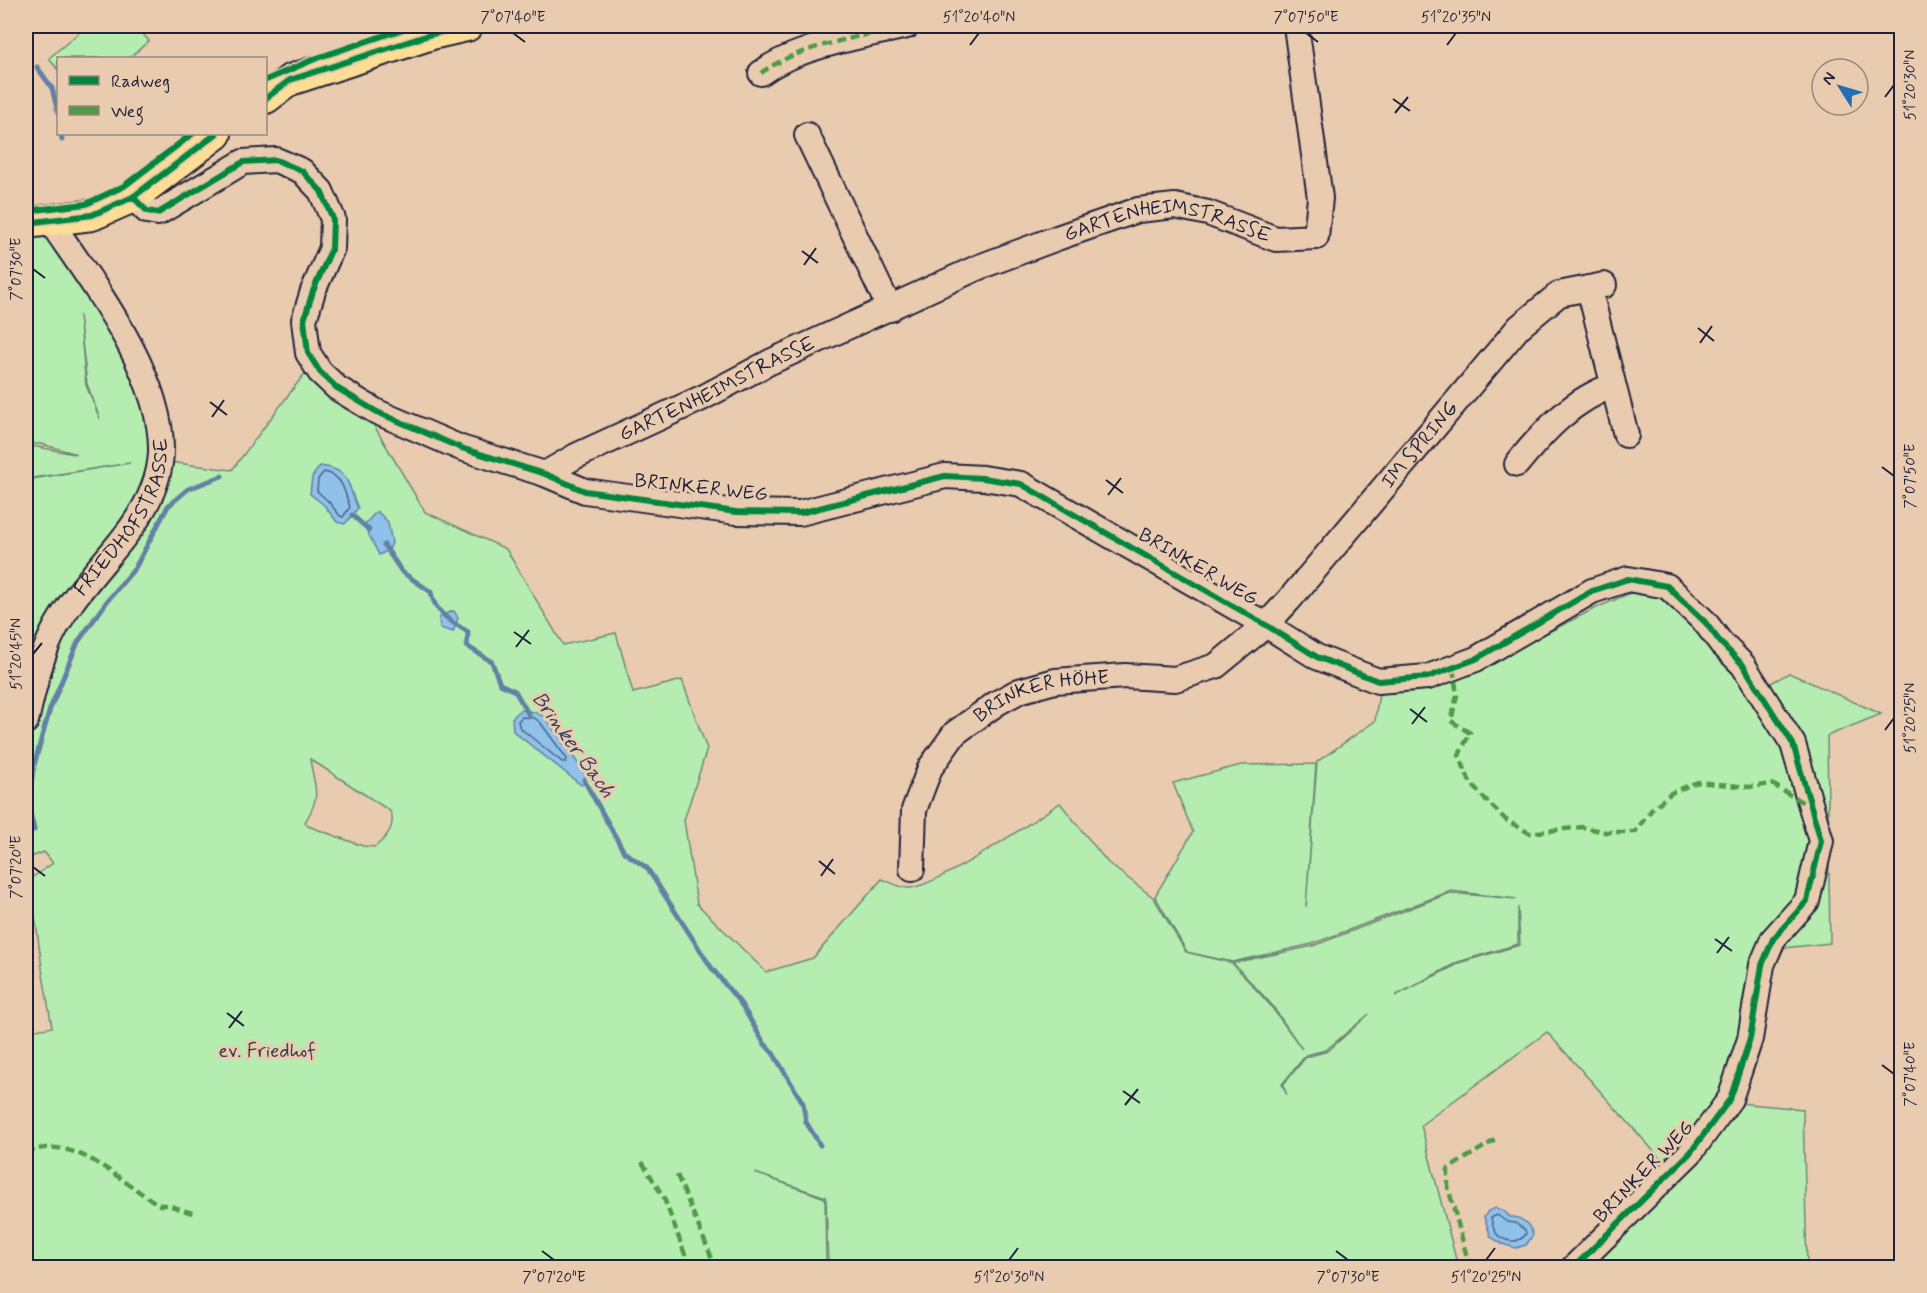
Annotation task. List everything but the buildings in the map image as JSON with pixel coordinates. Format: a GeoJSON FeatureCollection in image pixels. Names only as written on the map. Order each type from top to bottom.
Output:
{"type":"FeatureCollection","features":[{"type":"Feature","properties":{"kind":"main road"},"geometry":{"type":"LineString","coordinates":[[267,97],[291,80],[432,34],[467,26]]}},
{"type":"Feature","properties":{"kind":"main road"},"geometry":{"type":"LineString","coordinates":[[38,222],[92,215],[132,197],[215,135]]}},
{"type":"Feature","properties":{"kind":"street"},"geometry":{"type":"LineString","coordinates":[[761,73],[773,64],[828,44],[907,26]]}},
{"type":"Feature","properties":{"kind":"street","name":"GARTENHEIMSTRASSE"},"geometry":{"type":"LineString","coordinates":[[545,474],[576,456],[704,397],[770,362],[979,267],[1138,210],[1174,206],[1208,213],[1276,239],[1316,237],[1320,198],[1296,26]]}},
{"type":"Feature","properties":{"kind":"street"},"geometry":{"type":"LineString","coordinates":[[807,135],[890,309]]}},
{"type":"Feature","properties":{"kind":"street","name":"BRINKER WEG"},"geometry":{"type":"LineString","coordinates":[[132,197],[147,210],[158,213],[243,162],[276,160],[302,171],[321,191],[333,219],[332,248],[313,291],[304,320],[308,353],[320,372],[337,388],[377,412],[461,448],[545,474],[585,491],[736,512],[800,513],[945,476],[983,478],[1021,484],[1266,625],[1317,657],[1378,681],[1428,677],[1476,659],[1592,591],[1628,579],[1666,585],[1706,622],[1721,643],[1743,666],[1793,744],[1821,841],[1807,901],[1773,939],[1762,965],[1750,1039],[1730,1098],[1690,1153],[1573,1268]]}},
{"type":"Feature","properties":{"kind":"street","name":"FRIEDHOFSTRASSE"},"geometry":{"type":"LineString","coordinates":[[26,721],[37,674],[47,645],[72,602],[146,506],[156,481],[161,455],[159,419],[133,352],[102,299],[38,222]]}},
{"type":"Feature","properties":{"kind":"street","name":"IM SPRING"},"geometry":{"type":"LineString","coordinates":[[1266,625],[1290,600],[1519,327],[1559,294],[1597,287],[1613,386],[1626,435]]}},
{"type":"Feature","properties":{"kind":"street"},"geometry":{"type":"LineString","coordinates":[[1517,464],[1541,434],[1594,392],[1613,386]]}},
{"type":"Feature","properties":{"kind":"street","name":"BRINKER HÖHE"},"geometry":{"type":"LineString","coordinates":[[912,869],[914,810],[930,768],[955,733],[997,703],[1019,691],[1055,681],[1125,676],[1175,679],[1216,666],[1266,625]]}},
{"type":"Feature","properties":{"kind":"green space"},"geometry":{"type":"Polygon","coordinates":[[[87,26],[136,26],[149,41],[130,57],[57,57],[57,69],[49,58],[87,26]]]}},
{"type":"Feature","properties":{"kind":"green space","name":"ev. Friedhof"},"geometry":{"type":"Polygon","coordinates":[[[38,233],[53,242],[125,357],[148,425],[153,460],[232,470],[308,369],[369,417],[425,512],[506,549],[563,645],[616,633],[633,693],[682,680],[707,749],[684,820],[697,904],[766,972],[813,958],[882,879],[908,888],[939,878],[1060,803],[1108,863],[1154,898],[1186,952],[1232,963],[1270,1005],[1302,1049],[1271,1004],[1233,963],[1313,946],[1450,893],[1517,899],[1451,891],[1312,944],[1232,962],[1187,952],[1155,896],[1193,832],[1173,783],[1241,765],[1316,764],[1306,907],[1317,762],[1375,721],[1379,693],[1428,687],[1476,669],[1596,608],[1635,591],[1662,599],[1699,629],[1753,693],[1789,673],[1881,714],[1827,736],[1830,943],[1784,948],[1768,982],[1759,1042],[1668,1167],[1547,1032],[1421,1125],[1458,1267],[828,1267],[826,1197],[755,1173],[825,1198],[826,1267],[26,1267],[26,1032],[52,1027],[30,879],[53,863],[44,852],[26,859],[26,616],[33,609],[26,537],[26,480],[130,463],[26,479],[26,446],[77,454],[41,444],[26,444],[26,234],[38,233]],[[79,315],[86,385],[100,419],[87,384],[79,315]],[[310,759],[316,797],[305,822],[308,826],[363,846],[375,847],[383,840],[391,826],[390,811],[310,759]],[[1518,907],[1518,944],[1458,962],[1395,996],[1462,962],[1520,945],[1518,907]],[[1369,1014],[1326,1050],[1306,1055],[1282,1084],[1287,1095],[1283,1085],[1306,1057],[1328,1051],[1369,1014]]]}},
{"type":"Feature","properties":{"kind":"green space"},"geometry":{"type":"Polygon","coordinates":[[[1739,1103],[1803,1109],[1807,1267],[1597,1267],[1596,1253],[1739,1103]]]}},
{"type":"Feature","properties":{"kind":"water"},"geometry":{"type":"Polygon","coordinates":[[[320,466],[338,471],[347,479],[358,508],[345,524],[337,522],[324,505],[310,494],[312,477],[320,466]]]}},
{"type":"Feature","properties":{"kind":"water"},"geometry":{"type":"Polygon","coordinates":[[[377,511],[388,522],[392,543],[389,550],[379,555],[364,525],[377,511]]]}},
{"type":"Feature","properties":{"kind":"water"},"geometry":{"type":"Polygon","coordinates":[[[454,611],[458,618],[453,632],[440,628],[439,619],[442,615],[454,611]]]}},
{"type":"Feature","properties":{"kind":"water"},"geometry":{"type":"Polygon","coordinates":[[[520,710],[535,712],[545,717],[585,773],[586,783],[581,785],[513,731],[512,718],[520,710]]]}},
{"type":"Feature","properties":{"kind":"water"},"geometry":{"type":"Polygon","coordinates":[[[1496,1208],[1527,1224],[1533,1235],[1526,1245],[1516,1248],[1502,1244],[1491,1237],[1484,1217],[1488,1211],[1496,1208]]]}},
{"type":"Feature","properties":{"kind":"waterway","name":"Brinker Bach"},"geometry":{"type":"LineString","coordinates":[[37,67],[52,88],[57,109]]}},
{"type":"Feature","properties":{"kind":"waterway","name":"Brinker Bach"},"geometry":{"type":"LineString","coordinates":[[61,135],[62,140]]}},
{"type":"Feature","properties":{"kind":"waterway"},"geometry":{"type":"LineString","coordinates":[[34,830],[28,804],[34,765],[50,709],[78,642],[108,600],[135,568],[168,506],[188,489],[222,476]]}},
{"type":"Feature","properties":{"kind":"waterway","name":"Brinker Bach"},"geometry":{"type":"LineString","coordinates":[[352,515],[369,530]]}},
{"type":"Feature","properties":{"kind":"waterway","name":"Brinker Bach"},"geometry":{"type":"LineString","coordinates":[[384,545],[402,572],[431,592],[440,611],[468,632],[467,646],[492,662],[500,684],[515,691],[529,715]]}},
{"type":"Feature","properties":{"kind":"waterway","name":"Brinker Bach"},"geometry":{"type":"LineString","coordinates":[[584,780],[624,852],[647,868],[711,967],[741,1004],[764,1043],[773,1053],[803,1103],[806,1122],[820,1145]]}},
{"type":"Feature","properties":{"kind":"marked path"},"geometry":{"type":"LineString","coordinates":[[761,73],[811,49],[907,26]]}},
{"type":"Feature","properties":{"kind":"marked path"},"geometry":{"type":"LineString","coordinates":[[1453,668],[1457,695],[1451,721],[1470,733],[1459,755],[1469,780],[1506,820],[1529,833],[1582,827],[1605,832],[1635,832],[1652,809],[1671,793],[1698,782],[1749,787],[1772,784],[1810,807]]}},
{"type":"Feature","properties":{"kind":"marked path"},"geometry":{"type":"LineString","coordinates":[[1470,1268],[1448,1187],[1448,1169],[1495,1140]]}},
{"type":"Feature","properties":{"kind":"marked path"},"geometry":{"type":"LineString","coordinates":[[26,1153],[44,1148],[62,1149],[79,1154],[96,1162],[160,1205],[168,1205],[195,1214]]}},
{"type":"Feature","properties":{"kind":"marked path"},"geometry":{"type":"LineString","coordinates":[[642,1162],[664,1198],[690,1268]]}},
{"type":"Feature","properties":{"kind":"marked path"},"geometry":{"type":"LineString","coordinates":[[677,1175],[716,1268]]}},
{"type":"Feature","properties":{"kind":"cycle path"},"geometry":{"type":"LineString","coordinates":[[267,80],[317,58],[412,26]]}},
{"type":"Feature","properties":{"kind":"cycle path"},"geometry":{"type":"LineString","coordinates":[[267,97],[290,80],[432,34],[467,26]]}},
{"type":"Feature","properties":{"kind":"cycle path"},"geometry":{"type":"LineString","coordinates":[[26,211],[86,204],[124,186],[191,135]]}},
{"type":"Feature","properties":{"kind":"cycle path"},"geometry":{"type":"LineString","coordinates":[[26,223],[92,215],[133,197],[215,135]]}},
{"type":"Feature","properties":{"kind":"cycle path"},"geometry":{"type":"LineString","coordinates":[[133,197],[147,211],[158,213],[243,162],[276,160],[302,171],[321,191],[333,219],[332,248],[313,291],[304,320],[308,353],[320,372],[337,388],[377,412],[461,448],[545,474],[585,491],[736,512],[800,513],[945,476],[983,478],[1021,484],[1266,625],[1317,657],[1378,681],[1428,677],[1476,659],[1592,591],[1628,579],[1667,586],[1705,622],[1721,643],[1743,665],[1793,744],[1821,841],[1807,901],[1773,939],[1762,965],[1750,1039],[1730,1099],[1690,1153],[1573,1268]]}}]}
